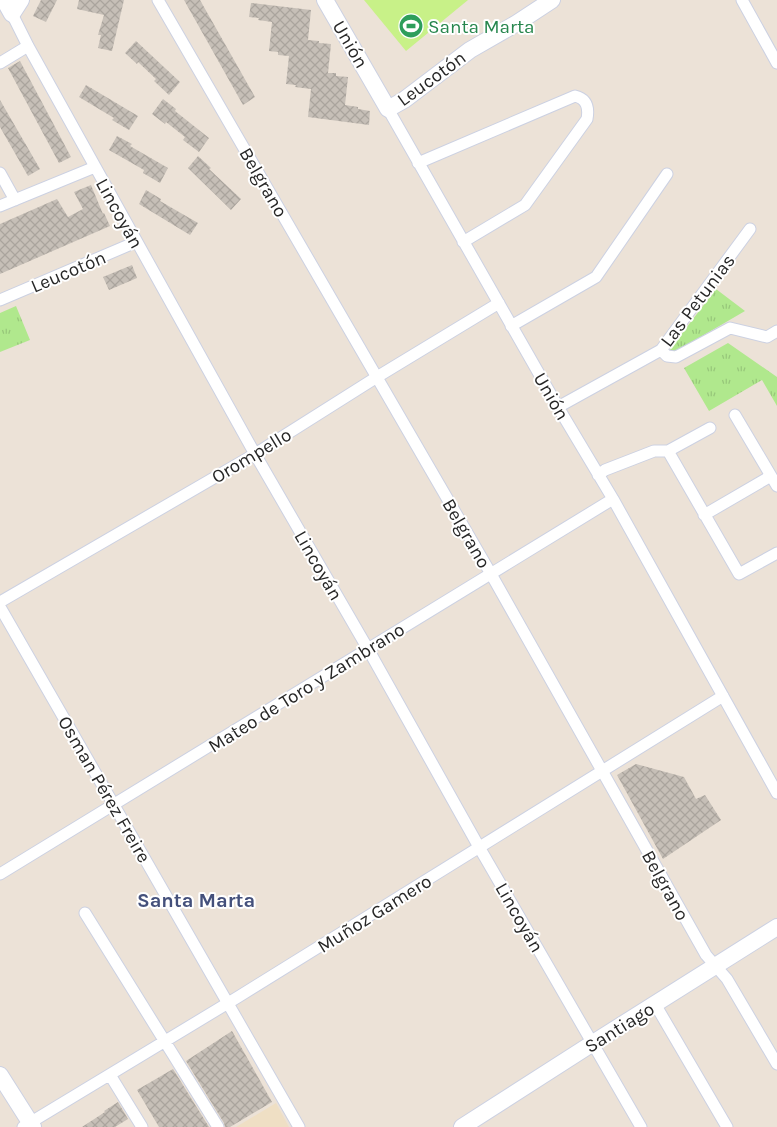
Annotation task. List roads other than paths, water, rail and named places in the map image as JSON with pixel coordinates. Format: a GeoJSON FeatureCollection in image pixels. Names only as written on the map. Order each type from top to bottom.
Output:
{"type":"FeatureCollection","features":[{"type":"Feature","properties":{"kind":"street"},"geometry":{"type":"LineString","coordinates":[[8,7],[21,0]]}},
{"type":"Feature","properties":{"kind":"street","name":"Belgrano"},"geometry":{"type":"LineString","coordinates":[[158,0],[491,574],[706,955],[727,979],[777,1064]]}},
{"type":"Feature","properties":{"kind":"street","name":"Unión"},"geometry":{"type":"LineString","coordinates":[[325,0],[558,408],[613,499],[777,793]]}},
{"type":"Feature","properties":{"kind":"street","name":"Leucotón"},"geometry":{"type":"LineString","coordinates":[[388,109],[404,100],[470,50],[552,0]]}},
{"type":"Feature","properties":{"kind":"street"},"geometry":{"type":"LineString","coordinates":[[742,0],[777,63]]}},
{"type":"Feature","properties":{"kind":"street","name":"Lincoyán"},"geometry":{"type":"LineString","coordinates":[[8,7],[136,242],[255,454],[641,1127]]}},
{"type":"Feature","properties":{"kind":"street"},"geometry":{"type":"LineString","coordinates":[[0,63],[28,46]]}},
{"type":"Feature","properties":{"kind":"street"},"geometry":{"type":"LineString","coordinates":[[418,163],[575,96],[581,97],[586,103],[588,110],[587,119],[525,205],[463,242]]}},
{"type":"Feature","properties":{"kind":"street"},"geometry":{"type":"LineString","coordinates":[[0,206],[95,167]]}},
{"type":"Feature","properties":{"kind":"street"},"geometry":{"type":"LineString","coordinates":[[0,173],[15,200]]}},
{"type":"Feature","properties":{"kind":"street"},"geometry":{"type":"LineString","coordinates":[[511,326],[596,277],[667,174]]}},
{"type":"Feature","properties":{"kind":"street","name":"Las Petunias"},"geometry":{"type":"LineString","coordinates":[[558,408],[661,350],[750,229]]}},
{"type":"Feature","properties":{"kind":"street","name":"Leucotón"},"geometry":{"type":"LineString","coordinates":[[0,300],[136,242]]}},
{"type":"Feature","properties":{"kind":"street","name":"Orompello"},"geometry":{"type":"LineString","coordinates":[[0,602],[255,454],[499,303]]}},
{"type":"Feature","properties":{"kind":"street"},"geometry":{"type":"LineString","coordinates":[[661,350],[667,356],[676,357],[730,328],[767,337],[777,331]]}},
{"type":"Feature","properties":{"kind":"street"},"geometry":{"type":"LineString","coordinates":[[704,515],[774,481],[735,415]]}},
{"type":"Feature","properties":{"kind":"street"},"geometry":{"type":"LineString","coordinates":[[598,475],[605,470],[654,451],[668,451],[710,428]]}},
{"type":"Feature","properties":{"kind":"street"},"geometry":{"type":"LineString","coordinates":[[668,451],[739,574],[777,553]]}},
{"type":"Feature","properties":{"kind":"street","name":"Mateo de Toro y Zambrano"},"geometry":{"type":"LineString","coordinates":[[0,874],[613,499]]}},
{"type":"Feature","properties":{"kind":"street","name":"Osman Pérez Freire"},"geometry":{"type":"LineString","coordinates":[[0,607],[299,1127]]}},
{"type":"Feature","properties":{"kind":"street","name":"Muñoz Gamero"},"geometry":{"type":"LineString","coordinates":[[29,1126],[723,696]]}},
{"type":"Feature","properties":{"kind":"street"},"geometry":{"type":"LineString","coordinates":[[85,913],[218,1127]]}},
{"type":"Feature","properties":{"kind":"street","name":"Santiago"},"geometry":{"type":"LineString","coordinates":[[462,1127],[777,927]]}},
{"type":"Feature","properties":{"kind":"street"},"geometry":{"type":"LineString","coordinates":[[655,1004],[727,1127]]}},
{"type":"Feature","properties":{"kind":"street"},"geometry":{"type":"LineString","coordinates":[[0,1075],[29,1126]]}},
{"type":"Feature","properties":{"kind":"street"},"geometry":{"type":"LineString","coordinates":[[110,1075],[142,1127]]}},
{"type":"Feature","properties":{"kind":"place","name":"Santa Marta"},"geometry":{"type":"Point","coordinates":[411,26]}},
{"type":"Feature","properties":{"kind":"district","name":"Santa Marta"},"geometry":{"type":"Point","coordinates":[196,900]}}]}
